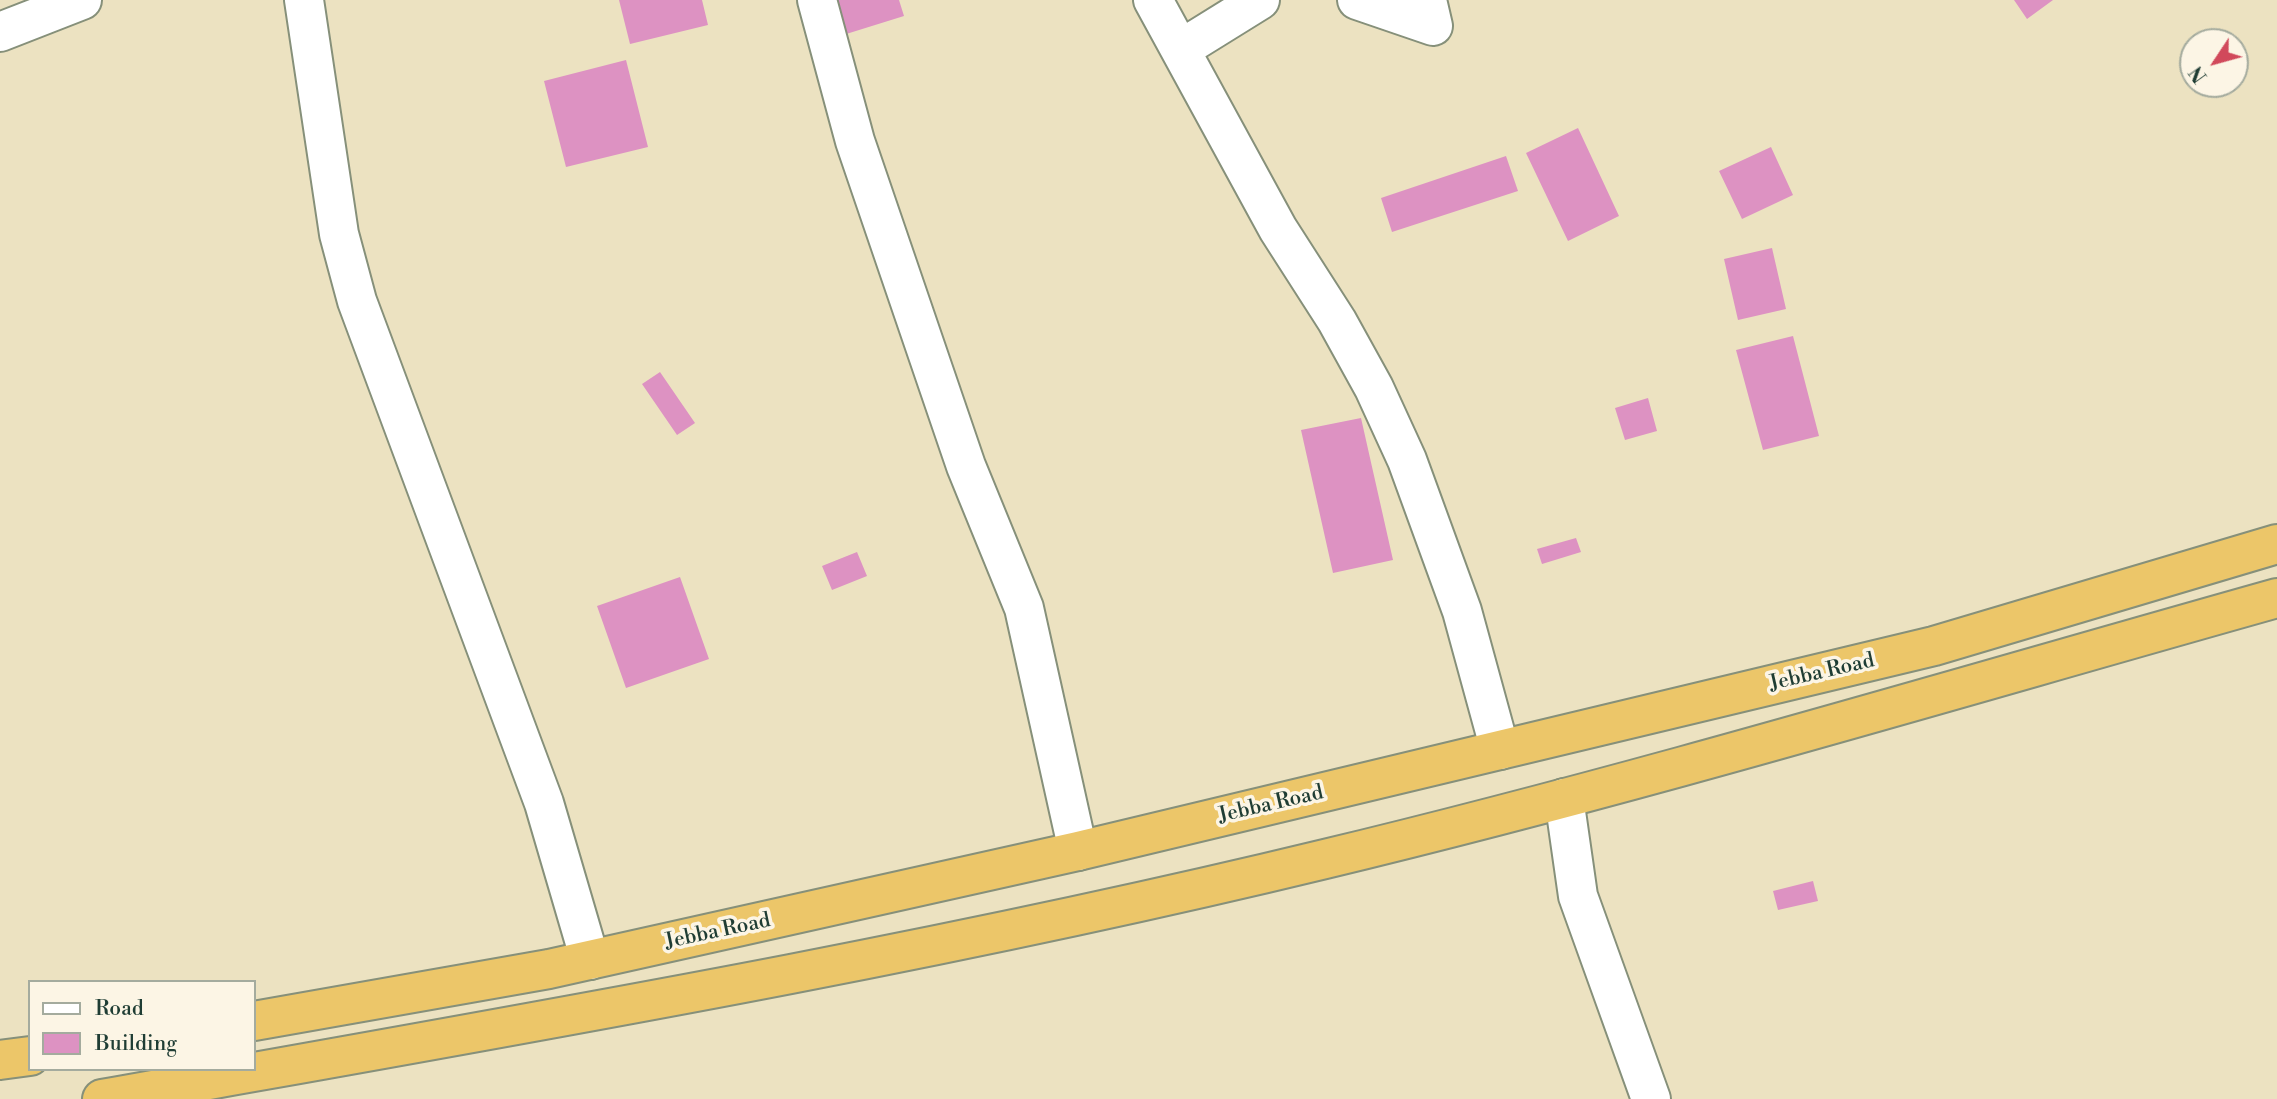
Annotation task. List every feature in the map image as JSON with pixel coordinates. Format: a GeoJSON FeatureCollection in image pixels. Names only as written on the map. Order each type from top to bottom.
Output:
{"type":"FeatureCollection","features":[{"type":"Feature","properties":{"kind":"highway","name":"Jebba Road"},"geometry":{"type":"LineString","coordinates":[[256,1021],[590,960],[1078,851],[1934,646],[2277,544]]}},
{"type":"Feature","properties":{"kind":"highway"},"geometry":{"type":"LineString","coordinates":[[102,1099],[738,985],[1009,930],[1324,859],[1759,745],[2277,597]]}},
{"type":"Feature","properties":{"kind":"highway"},"geometry":{"type":"LineString","coordinates":[[0,1060],[28,1056]]}},
{"type":"Feature","properties":{"kind":"street"},"geometry":{"type":"LineString","coordinates":[[8,19],[82,0]]}},
{"type":"Feature","properties":{"kind":"street"},"geometry":{"type":"LineString","coordinates":[[304,0],[339,234],[357,301],[544,803],[590,960]]}},
{"type":"Feature","properties":{"kind":"street"},"geometry":{"type":"LineString","coordinates":[[817,0],[855,141],[966,466],[1024,608],[1078,851]]}},
{"type":"Feature","properties":{"kind":"street"},"geometry":{"type":"LineString","coordinates":[[1153,0],[1278,229],[1337,321],[1374,388],[1407,460],[1462,611],[1500,750]]}},
{"type":"Feature","properties":{"kind":"street"},"geometry":{"type":"LineString","coordinates":[[1181,49],[1260,0]]}},
{"type":"Feature","properties":{"kind":"street"},"geometry":{"type":"LineString","coordinates":[[1357,0],[1433,26],[1427,0]]}},
{"type":"Feature","properties":{"kind":"street"},"geometry":{"type":"LineString","coordinates":[[1564,798],[1578,896],[1651,1099]]}},
{"type":"Feature","properties":{"kind":"building"},"geometry":{"type":"Polygon","coordinates":[[[619,0],[702,0],[708,25],[630,44],[619,0]]]}},
{"type":"Feature","properties":{"kind":"building"},"geometry":{"type":"Polygon","coordinates":[[[832,0],[899,0],[904,16],[843,35],[832,0]]]}},
{"type":"Feature","properties":{"kind":"building"},"geometry":{"type":"Polygon","coordinates":[[[2014,0],[2053,0],[2027,19],[2014,0]]]}},
{"type":"Feature","properties":{"kind":"building"},"geometry":{"type":"Polygon","coordinates":[[[626,60],[648,147],[566,167],[544,81],[626,60]]]}},
{"type":"Feature","properties":{"kind":"building"},"geometry":{"type":"Polygon","coordinates":[[[1578,128],[1619,216],[1568,241],[1526,153],[1578,128]]]}},
{"type":"Feature","properties":{"kind":"building"},"geometry":{"type":"Polygon","coordinates":[[[1771,147],[1793,195],[1742,219],[1719,171],[1771,147]]]}},
{"type":"Feature","properties":{"kind":"building"},"geometry":{"type":"Polygon","coordinates":[[[1506,156],[1518,191],[1392,232],[1381,198],[1506,156]]]}},
{"type":"Feature","properties":{"kind":"building"},"geometry":{"type":"Polygon","coordinates":[[[1772,248],[1786,309],[1738,320],[1724,259],[1772,248]]]}},
{"type":"Feature","properties":{"kind":"building"},"geometry":{"type":"Polygon","coordinates":[[[1793,336],[1819,436],[1763,450],[1736,350],[1793,336]]]}},
{"type":"Feature","properties":{"kind":"building"},"geometry":{"type":"Polygon","coordinates":[[[660,372],[695,423],[677,435],[642,384],[660,372]]]}},
{"type":"Feature","properties":{"kind":"building"},"geometry":{"type":"Polygon","coordinates":[[[1648,398],[1657,431],[1625,440],[1615,408],[1648,398]]]}},
{"type":"Feature","properties":{"kind":"building"},"geometry":{"type":"Polygon","coordinates":[[[1361,418],[1393,560],[1333,573],[1301,430],[1361,418]]]}},
{"type":"Feature","properties":{"kind":"building"},"geometry":{"type":"Polygon","coordinates":[[[1576,538],[1581,552],[1542,564],[1537,549],[1576,538]]]}},
{"type":"Feature","properties":{"kind":"building"},"geometry":{"type":"Polygon","coordinates":[[[857,552],[867,576],[832,590],[822,566],[857,552]]]}},
{"type":"Feature","properties":{"kind":"building"},"geometry":{"type":"Polygon","coordinates":[[[680,577],[709,659],[626,688],[597,606],[680,577]]]}},
{"type":"Feature","properties":{"kind":"building"},"geometry":{"type":"Polygon","coordinates":[[[1813,881],[1818,901],[1778,910],[1773,891],[1813,881]]]}}]}
